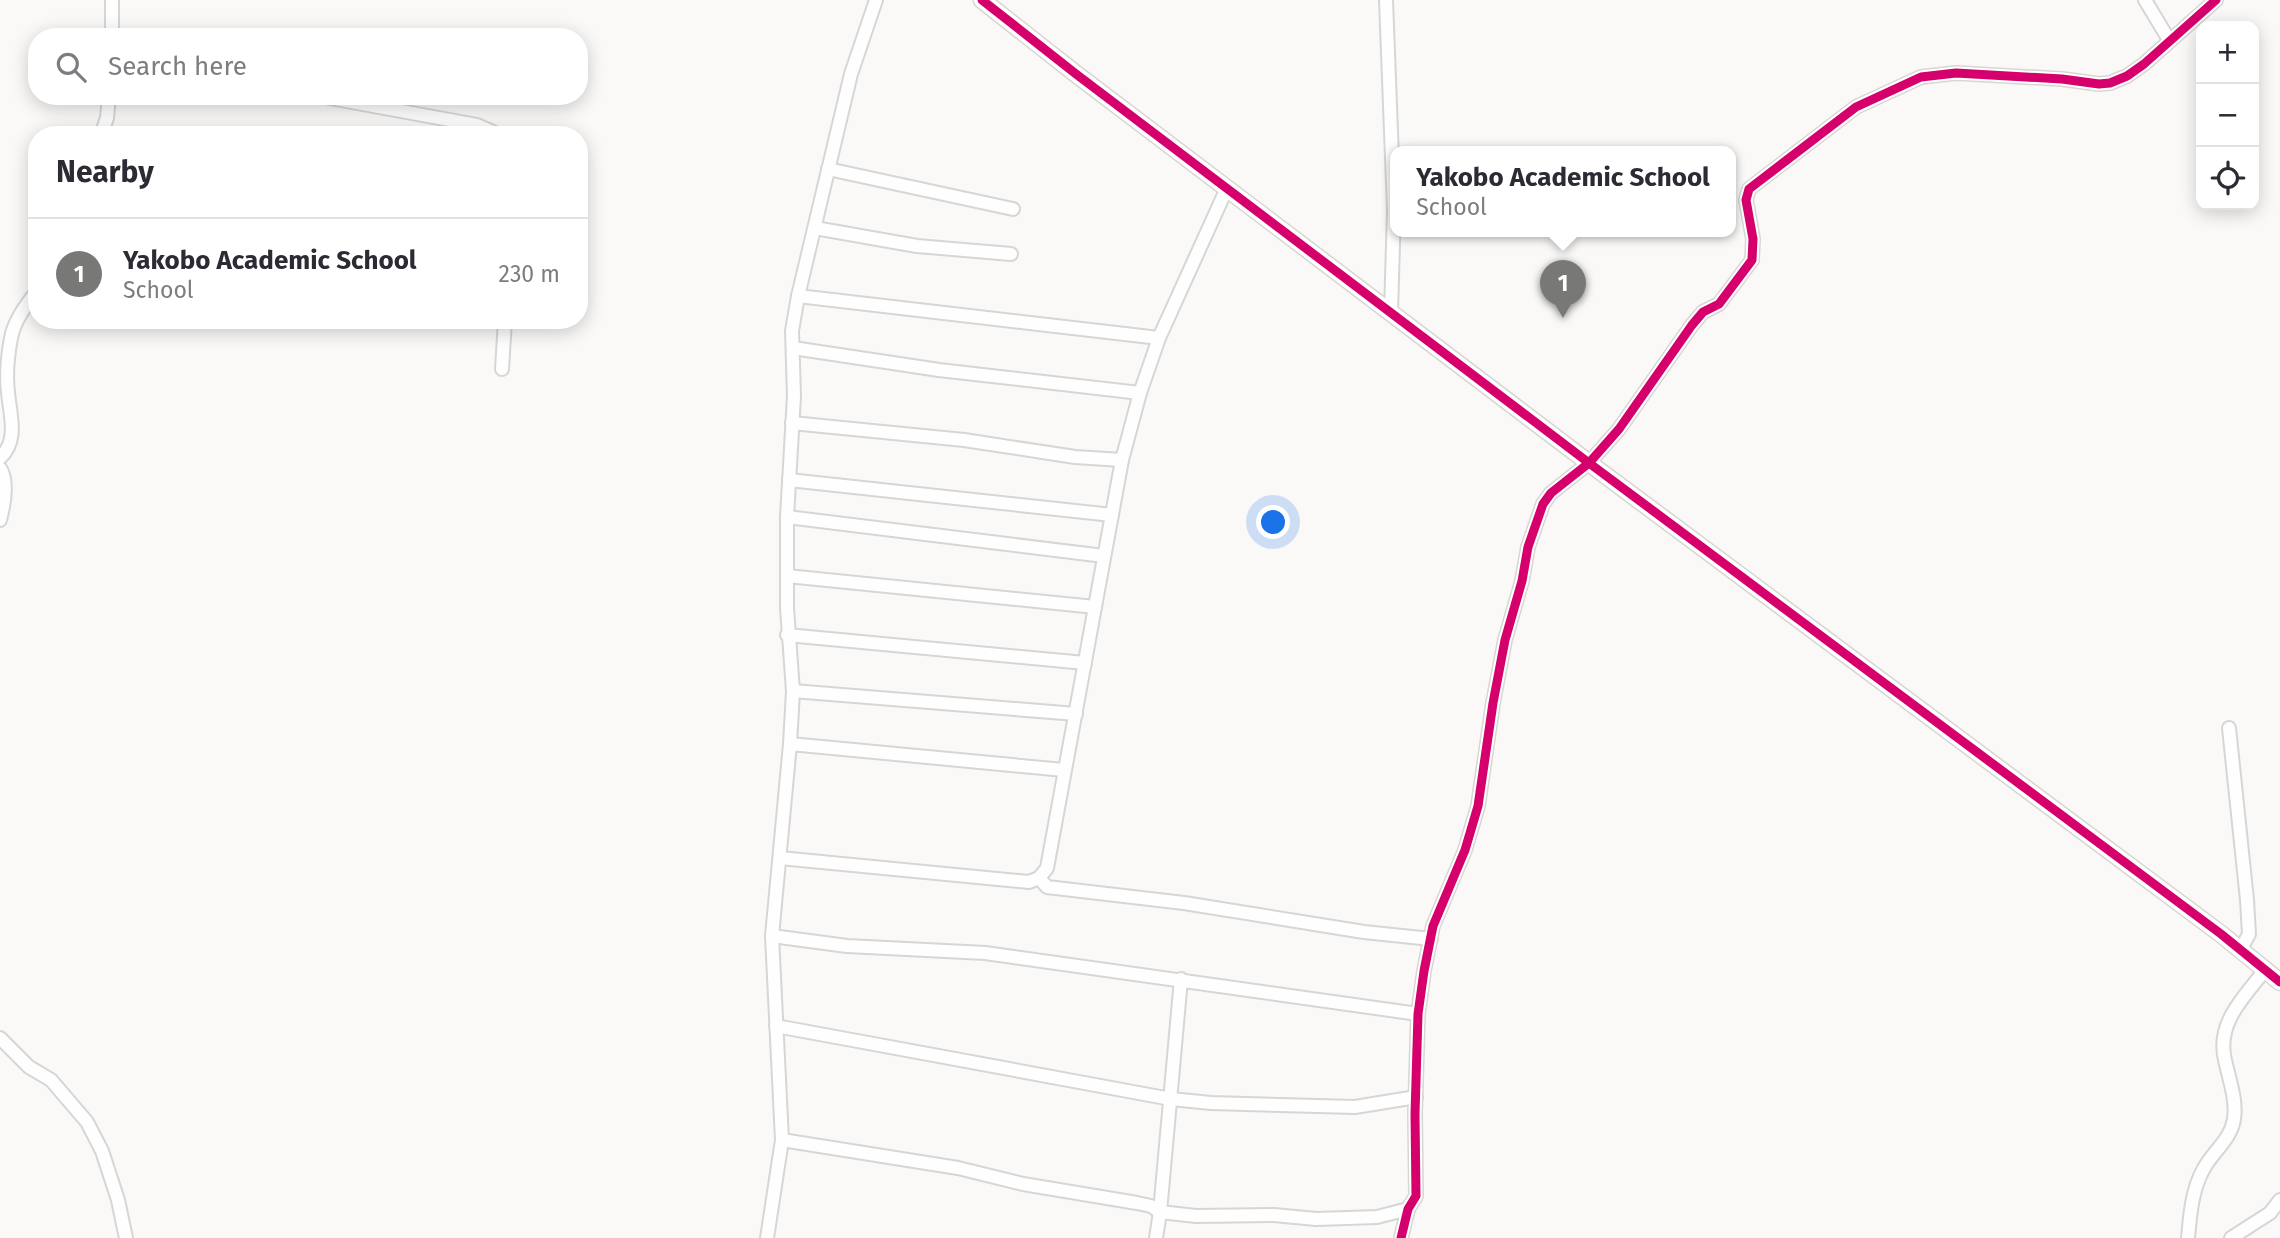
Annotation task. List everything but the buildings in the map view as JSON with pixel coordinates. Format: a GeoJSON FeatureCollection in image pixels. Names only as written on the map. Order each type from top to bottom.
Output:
{"type":"FeatureCollection","features":[{"type":"Feature","properties":{"kind":"street"},"geometry":{"type":"LineString","coordinates":[[112,0],[112,28]]}},
{"type":"Feature","properties":{"kind":"street"},"geometry":{"type":"LineString","coordinates":[[767,1238],[782,1140],[772,936],[793,691],[787,576],[792,331],[851,74],[876,0]]}},
{"type":"Feature","properties":{"kind":"street"},"geometry":{"type":"LineString","coordinates":[[982,0],[1589,463],[2241,949],[2280,982]]}},
{"type":"Feature","properties":{"kind":"street"},"geometry":{"type":"LineString","coordinates":[[1386,0],[1392,146]]}},
{"type":"Feature","properties":{"kind":"street"},"geometry":{"type":"LineString","coordinates":[[2145,0],[2169,40]]}},
{"type":"Feature","properties":{"kind":"street"},"geometry":{"type":"LineString","coordinates":[[1401,1238],[1408,1209],[1416,1196],[1418,1014],[1431,939],[1444,896],[1465,850],[1478,806],[1505,640],[1536,520],[1551,493],[1589,463],[1619,429],[1692,325],[1703,312],[1719,304],[1752,260],[1753,239],[1746,201],[1749,189],[1856,107],[1922,77],[1935,74],[1981,74],[2110,83],[2127,76],[2144,64],[2216,0]]}},
{"type":"Feature","properties":{"kind":"street"},"geometry":{"type":"LineString","coordinates":[[104,126],[108,105]]}},
{"type":"Feature","properties":{"kind":"street"},"geometry":{"type":"LineString","coordinates":[[368,105],[479,126]]}},
{"type":"Feature","properties":{"kind":"street"},"geometry":{"type":"LineString","coordinates":[[828,169],[1013,209]]}},
{"type":"Feature","properties":{"kind":"street"},"geometry":{"type":"LineString","coordinates":[[780,858],[1029,883],[1039,878],[1046,868],[1122,460],[1140,393],[1159,338],[1227,188]]}},
{"type":"Feature","properties":{"kind":"street"},"geometry":{"type":"LineString","coordinates":[[814,228],[917,246],[1011,254]]}},
{"type":"Feature","properties":{"kind":"street"},"geometry":{"type":"LineString","coordinates":[[1391,312],[1393,237]]}},
{"type":"Feature","properties":{"kind":"street"},"geometry":{"type":"LineString","coordinates":[[799,296],[1159,338]]}},
{"type":"Feature","properties":{"kind":"street"},"geometry":{"type":"LineString","coordinates":[[0,458],[9,450],[13,428],[8,389],[11,337],[28,303]]}},
{"type":"Feature","properties":{"kind":"street"},"geometry":{"type":"LineString","coordinates":[[502,369],[504,329]]}},
{"type":"Feature","properties":{"kind":"street"},"geometry":{"type":"LineString","coordinates":[[793,348],[939,370],[1140,393]]}},
{"type":"Feature","properties":{"kind":"street"},"geometry":{"type":"LineString","coordinates":[[792,423],[964,440],[1075,457],[1122,460]]}},
{"type":"Feature","properties":{"kind":"street"},"geometry":{"type":"LineString","coordinates":[[0,468],[4,474],[0,520]]}},
{"type":"Feature","properties":{"kind":"street"},"geometry":{"type":"LineString","coordinates":[[789,480],[1112,515]]}},
{"type":"Feature","properties":{"kind":"street"},"geometry":{"type":"LineString","coordinates":[[787,517],[1104,556]]}},
{"type":"Feature","properties":{"kind":"street"},"geometry":{"type":"LineString","coordinates":[[787,576],[1096,607]]}},
{"type":"Feature","properties":{"kind":"street"},"geometry":{"type":"LineString","coordinates":[[788,635],[1085,663]]}},
{"type":"Feature","properties":{"kind":"street"},"geometry":{"type":"LineString","coordinates":[[793,691],[1076,714]]}},
{"type":"Feature","properties":{"kind":"street"},"geometry":{"type":"LineString","coordinates":[[2229,728],[2249,934],[2241,949]]}},
{"type":"Feature","properties":{"kind":"street"},"geometry":{"type":"LineString","coordinates":[[790,744],[1064,770]]}},
{"type":"Feature","properties":{"kind":"street"},"geometry":{"type":"LineString","coordinates":[[1039,878],[1047,887],[1184,903],[1352,930],[1431,939]]}},
{"type":"Feature","properties":{"kind":"street"},"geometry":{"type":"LineString","coordinates":[[772,936],[847,946],[985,953],[1418,1014]]}},
{"type":"Feature","properties":{"kind":"street"},"geometry":{"type":"LineString","coordinates":[[2188,1238],[2196,1183],[2210,1157],[2227,1138],[2234,1119],[2230,1077],[2224,1058],[2225,1027],[2231,1014],[2265,970]]}},
{"type":"Feature","properties":{"kind":"street"},"geometry":{"type":"LineString","coordinates":[[1156,1238],[1181,979]]}},
{"type":"Feature","properties":{"kind":"street"},"geometry":{"type":"LineString","coordinates":[[776,1026],[1171,1099],[1211,1103],[1354,1107],[1416,1097]]}},
{"type":"Feature","properties":{"kind":"street"},"geometry":{"type":"LineString","coordinates":[[0,1038],[29,1067],[51,1080],[86,1122],[102,1151],[118,1200],[125,1238]]}},
{"type":"Feature","properties":{"kind":"street"},"geometry":{"type":"LineString","coordinates":[[782,1140],[958,1168],[1023,1184],[1137,1202],[1160,1212],[1196,1216],[1274,1215],[1316,1219],[1377,1217],[1408,1209]]}},
{"type":"Feature","properties":{"kind":"street"},"geometry":{"type":"LineString","coordinates":[[2231,1238],[2270,1213],[2280,1200]]}},
{"type":"Feature","properties":{"kind":"cycle path"},"geometry":{"type":"LineString","coordinates":[[982,0],[1589,463],[2221,934],[2280,982]]}},
{"type":"Feature","properties":{"kind":"cycle path"},"geometry":{"type":"LineString","coordinates":[[1401,1238],[1408,1209],[1416,1196],[1418,1014],[1424,971],[1433,926],[1465,850],[1478,806],[1505,640],[1522,581],[1528,547],[1543,504],[1551,493],[1589,463],[1619,429],[1692,325],[1703,312],[1719,304],[1752,260],[1753,239],[1746,200],[1749,189],[1856,107],[1921,77],[1956,73],[2110,83],[2127,76],[2144,64],[2216,0]]}},
{"type":"Feature","properties":{"kind":"place","name":"Yakobo Academic School"},"geometry":{"type":"Point","coordinates":[1563,318]}}]}
